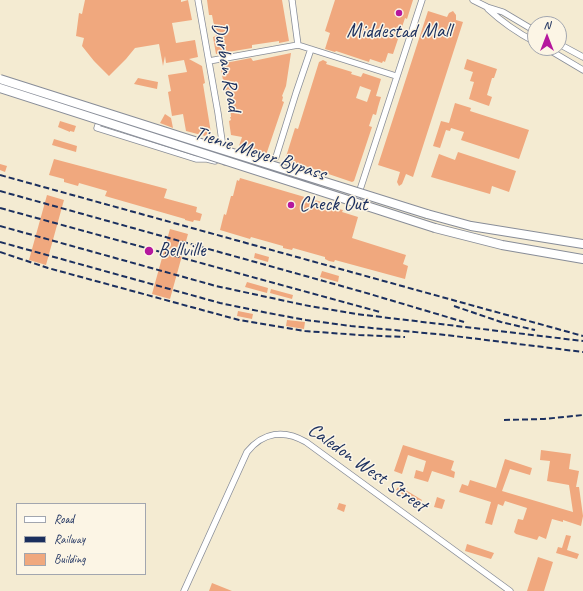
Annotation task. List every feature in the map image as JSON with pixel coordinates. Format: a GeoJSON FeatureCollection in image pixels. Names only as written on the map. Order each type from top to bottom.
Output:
{"type":"FeatureCollection","features":[{"type":"Feature","properties":{"kind":"main road","name":"Tienie Meyer Bypass"},"geometry":{"type":"LineString","coordinates":[[0,79],[420,212],[471,226],[583,244]]}},
{"type":"Feature","properties":{"kind":"main road","name":"Tienie Meyer Bypass"},"geometry":{"type":"LineString","coordinates":[[0,88],[435,228],[502,245],[583,259]]}},
{"type":"Feature","properties":{"kind":"street","name":"Durban Road"},"geometry":{"type":"LineString","coordinates":[[198,0],[225,163]]}},
{"type":"Feature","properties":{"kind":"street"},"geometry":{"type":"LineString","coordinates":[[292,0],[298,45]]}},
{"type":"Feature","properties":{"kind":"street"},"geometry":{"type":"LineString","coordinates":[[358,196],[104,113],[102,114],[97,126],[98,128],[196,159],[207,159],[225,163],[355,205],[358,196],[396,76],[422,0]]}},
{"type":"Feature","properties":{"kind":"street"},"geometry":{"type":"LineString","coordinates":[[473,0],[502,12],[527,26]]}},
{"type":"Feature","properties":{"kind":"street"},"geometry":{"type":"LineString","coordinates":[[487,7],[501,21],[514,31],[527,38]]}},
{"type":"Feature","properties":{"kind":"street"},"geometry":{"type":"LineString","coordinates":[[209,61],[298,45],[396,76]]}},
{"type":"Feature","properties":{"kind":"street"},"geometry":{"type":"LineString","coordinates":[[567,48],[583,57]]}},
{"type":"Feature","properties":{"kind":"street"},"geometry":{"type":"LineString","coordinates":[[276,157],[311,49]]}},
{"type":"Feature","properties":{"kind":"street"},"geometry":{"type":"LineString","coordinates":[[559,56],[583,70]]}},
{"type":"Feature","properties":{"kind":"street","name":"Caledon West Street"},"geometry":{"type":"LineString","coordinates":[[184,591],[247,452],[257,442],[270,435],[285,434],[299,438],[510,591]]}},
{"type":"Feature","properties":{"kind":"building"},"geometry":{"type":"Polygon","coordinates":[[[85,0],[181,0],[181,2],[188,0],[192,20],[172,23],[176,43],[195,40],[198,57],[189,59],[202,66],[205,83],[203,84],[211,133],[209,137],[186,131],[183,114],[172,116],[168,92],[171,91],[168,75],[187,72],[184,60],[166,63],[165,56],[163,66],[159,44],[135,48],[109,76],[94,61],[82,46],[84,38],[76,36],[79,13],[82,14],[85,0]]]}},
{"type":"Feature","properties":{"kind":"building"},"geometry":{"type":"Polygon","coordinates":[[[207,0],[282,0],[289,41],[252,45],[252,48],[216,54],[213,37],[216,36],[212,15],[209,15],[207,0]]]}},
{"type":"Feature","properties":{"kind":"building"},"geometry":{"type":"Polygon","coordinates":[[[335,0],[413,0],[407,19],[405,18],[393,54],[388,53],[385,62],[383,61],[382,63],[370,59],[369,62],[325,49],[330,33],[325,31],[335,0]]]}},
{"type":"Feature","properties":{"kind":"building"},"geometry":{"type":"Polygon","coordinates":[[[428,11],[447,17],[449,13],[453,11],[456,15],[456,20],[463,22],[413,177],[406,174],[402,184],[399,186],[397,182],[400,172],[378,165],[428,11]]]}},
{"type":"Feature","properties":{"kind":"building"},"geometry":{"type":"Polygon","coordinates":[[[291,53],[286,86],[282,96],[282,101],[284,102],[266,155],[239,146],[242,137],[231,135],[229,121],[231,120],[230,107],[228,95],[226,96],[220,64],[251,58],[253,61],[291,53]]]}},
{"type":"Feature","properties":{"kind":"building"},"geometry":{"type":"Polygon","coordinates":[[[467,59],[497,69],[494,78],[492,78],[487,95],[492,97],[489,106],[469,99],[474,82],[470,81],[473,72],[464,69],[467,59]]]}},
{"type":"Feature","properties":{"kind":"building"},"geometry":{"type":"Polygon","coordinates":[[[323,60],[327,62],[326,64],[352,72],[351,74],[361,77],[363,73],[381,79],[376,96],[381,97],[376,115],[373,114],[369,126],[372,127],[354,181],[352,182],[302,165],[302,167],[287,163],[285,160],[295,128],[298,129],[319,62],[323,60]],[[360,86],[356,98],[367,102],[371,90],[360,86]]]}},
{"type":"Feature","properties":{"kind":"building"},"geometry":{"type":"Polygon","coordinates":[[[138,78],[158,82],[157,89],[134,84],[138,78]]]}},
{"type":"Feature","properties":{"kind":"building"},"geometry":{"type":"Polygon","coordinates":[[[455,103],[471,108],[470,111],[529,130],[519,159],[461,140],[464,132],[451,128],[450,131],[446,130],[440,148],[433,146],[441,121],[449,123],[455,103]]]}},
{"type":"Feature","properties":{"kind":"building"},"geometry":{"type":"Polygon","coordinates":[[[165,114],[171,118],[173,128],[160,123],[165,114]]]}},
{"type":"Feature","properties":{"kind":"building"},"geometry":{"type":"Polygon","coordinates":[[[60,121],[76,126],[74,132],[58,127],[60,121]]]}},
{"type":"Feature","properties":{"kind":"building"},"geometry":{"type":"Polygon","coordinates":[[[54,139],[77,146],[76,152],[52,145],[54,139]]]}},
{"type":"Feature","properties":{"kind":"building"},"geometry":{"type":"Polygon","coordinates":[[[458,152],[516,171],[509,192],[492,186],[490,194],[431,177],[439,154],[455,160],[458,152]]]}},
{"type":"Feature","properties":{"kind":"building","name":"Bellville"},"geometry":{"type":"Polygon","coordinates":[[[54,159],[167,189],[164,198],[197,207],[196,212],[202,214],[200,221],[194,220],[193,222],[185,220],[105,196],[107,191],[79,183],[78,186],[64,182],[64,179],[49,175],[54,159]]]}},
{"type":"Feature","properties":{"kind":"building"},"geometry":{"type":"Polygon","coordinates":[[[0,164],[7,166],[5,172],[0,170],[0,164]]]}},
{"type":"Feature","properties":{"kind":"building"},"geometry":{"type":"Polygon","coordinates":[[[240,178],[325,203],[324,206],[343,210],[342,212],[358,217],[352,238],[406,255],[403,264],[408,266],[405,279],[335,260],[334,262],[329,261],[325,259],[325,257],[293,248],[292,250],[283,248],[283,246],[251,237],[250,239],[220,230],[224,214],[226,215],[231,196],[233,196],[237,180],[239,181],[240,178]]]}},
{"type":"Feature","properties":{"kind":"building"},"geometry":{"type":"Polygon","coordinates":[[[47,195],[64,200],[46,265],[29,260],[47,195]]]}},
{"type":"Feature","properties":{"kind":"building"},"geometry":{"type":"Polygon","coordinates":[[[170,229],[188,234],[170,299],[152,294],[170,229]]]}},
{"type":"Feature","properties":{"kind":"building"},"geometry":{"type":"Polygon","coordinates":[[[255,253],[269,257],[268,262],[254,258],[255,253]]]}},
{"type":"Feature","properties":{"kind":"building"},"geometry":{"type":"Polygon","coordinates":[[[322,271],[339,276],[338,282],[320,277],[322,271]]]}},
{"type":"Feature","properties":{"kind":"building"},"geometry":{"type":"Polygon","coordinates":[[[247,282],[268,288],[267,293],[245,287],[247,282]]]}},
{"type":"Feature","properties":{"kind":"building"},"geometry":{"type":"Polygon","coordinates":[[[271,289],[293,295],[292,299],[270,293],[271,289]]]}},
{"type":"Feature","properties":{"kind":"building"},"geometry":{"type":"Polygon","coordinates":[[[238,311],[253,314],[252,319],[237,316],[238,311]]]}},
{"type":"Feature","properties":{"kind":"building"},"geometry":{"type":"Polygon","coordinates":[[[287,320],[305,322],[304,329],[286,326],[287,320]]]}},
{"type":"Feature","properties":{"kind":"building"},"geometry":{"type":"Polygon","coordinates":[[[403,445],[454,461],[451,470],[455,472],[454,478],[432,471],[428,482],[414,478],[416,470],[423,472],[426,461],[408,455],[402,474],[394,471],[403,445]]]}},
{"type":"Feature","properties":{"kind":"building"},"geometry":{"type":"Polygon","coordinates":[[[541,450],[571,454],[569,469],[579,471],[576,487],[579,487],[583,516],[581,526],[563,520],[563,522],[552,519],[546,539],[539,536],[537,540],[516,534],[514,532],[518,519],[523,520],[527,508],[505,501],[503,506],[498,504],[492,525],[485,523],[491,502],[459,492],[462,484],[468,486],[470,480],[496,488],[505,459],[532,468],[530,475],[510,469],[502,491],[573,512],[569,485],[547,481],[550,461],[540,460],[541,450]]]}},
{"type":"Feature","properties":{"kind":"building"},"geometry":{"type":"Polygon","coordinates":[[[399,486],[422,500],[419,505],[396,490],[399,486]]]}},
{"type":"Feature","properties":{"kind":"building"},"geometry":{"type":"Polygon","coordinates":[[[437,497],[445,500],[442,509],[434,507],[437,497]]]}},
{"type":"Feature","properties":{"kind":"building"},"geometry":{"type":"Polygon","coordinates":[[[339,503],[346,505],[344,512],[337,509],[339,503]]]}},
{"type":"Feature","properties":{"kind":"building"},"geometry":{"type":"Polygon","coordinates":[[[566,535],[571,536],[567,550],[579,554],[577,559],[556,553],[558,547],[562,548],[566,535]]]}},
{"type":"Feature","properties":{"kind":"building"},"geometry":{"type":"Polygon","coordinates":[[[467,544],[494,553],[491,559],[465,551],[467,544]]]}},
{"type":"Feature","properties":{"kind":"building"},"geometry":{"type":"Polygon","coordinates":[[[538,557],[553,562],[544,591],[527,591],[538,557]]]}},
{"type":"Feature","properties":{"kind":"building"},"geometry":{"type":"Polygon","coordinates":[[[212,583],[232,591],[209,591],[212,583]]]}},
{"type":"Feature","properties":{"kind":"railway"},"geometry":{"type":"LineString","coordinates":[[0,175],[583,336]]}},
{"type":"Feature","properties":{"kind":"railway"},"geometry":{"type":"LineString","coordinates":[[0,191],[363,292],[464,322]]}},
{"type":"Feature","properties":{"kind":"railway"},"geometry":{"type":"LineString","coordinates":[[0,208],[380,312]]}},
{"type":"Feature","properties":{"kind":"railway"},"geometry":{"type":"LineString","coordinates":[[0,226],[216,286],[304,305],[356,314],[583,341]]}},
{"type":"Feature","properties":{"kind":"railway"},"geometry":{"type":"LineString","coordinates":[[0,242],[220,303],[268,313],[351,326],[446,335],[583,352]]}},
{"type":"Feature","properties":{"kind":"railway"},"geometry":{"type":"LineString","coordinates":[[0,252],[48,268],[239,320],[305,331],[405,337]]}},
{"type":"Feature","properties":{"kind":"railway"},"geometry":{"type":"LineString","coordinates":[[454,306],[501,322],[535,330]]}},
{"type":"Feature","properties":{"kind":"railway"},"geometry":{"type":"LineString","coordinates":[[504,420],[544,419],[583,415]]}},
{"type":"Feature","properties":{"kind":"place","name":"Middestad Mall"},"geometry":{"type":"Point","coordinates":[399,13]}},
{"type":"Feature","properties":{"kind":"place","name":"Check Out"},"geometry":{"type":"Point","coordinates":[291,205]}},
{"type":"Feature","properties":{"kind":"place","name":"Bellville"},"geometry":{"type":"Point","coordinates":[149,251]}}]}
